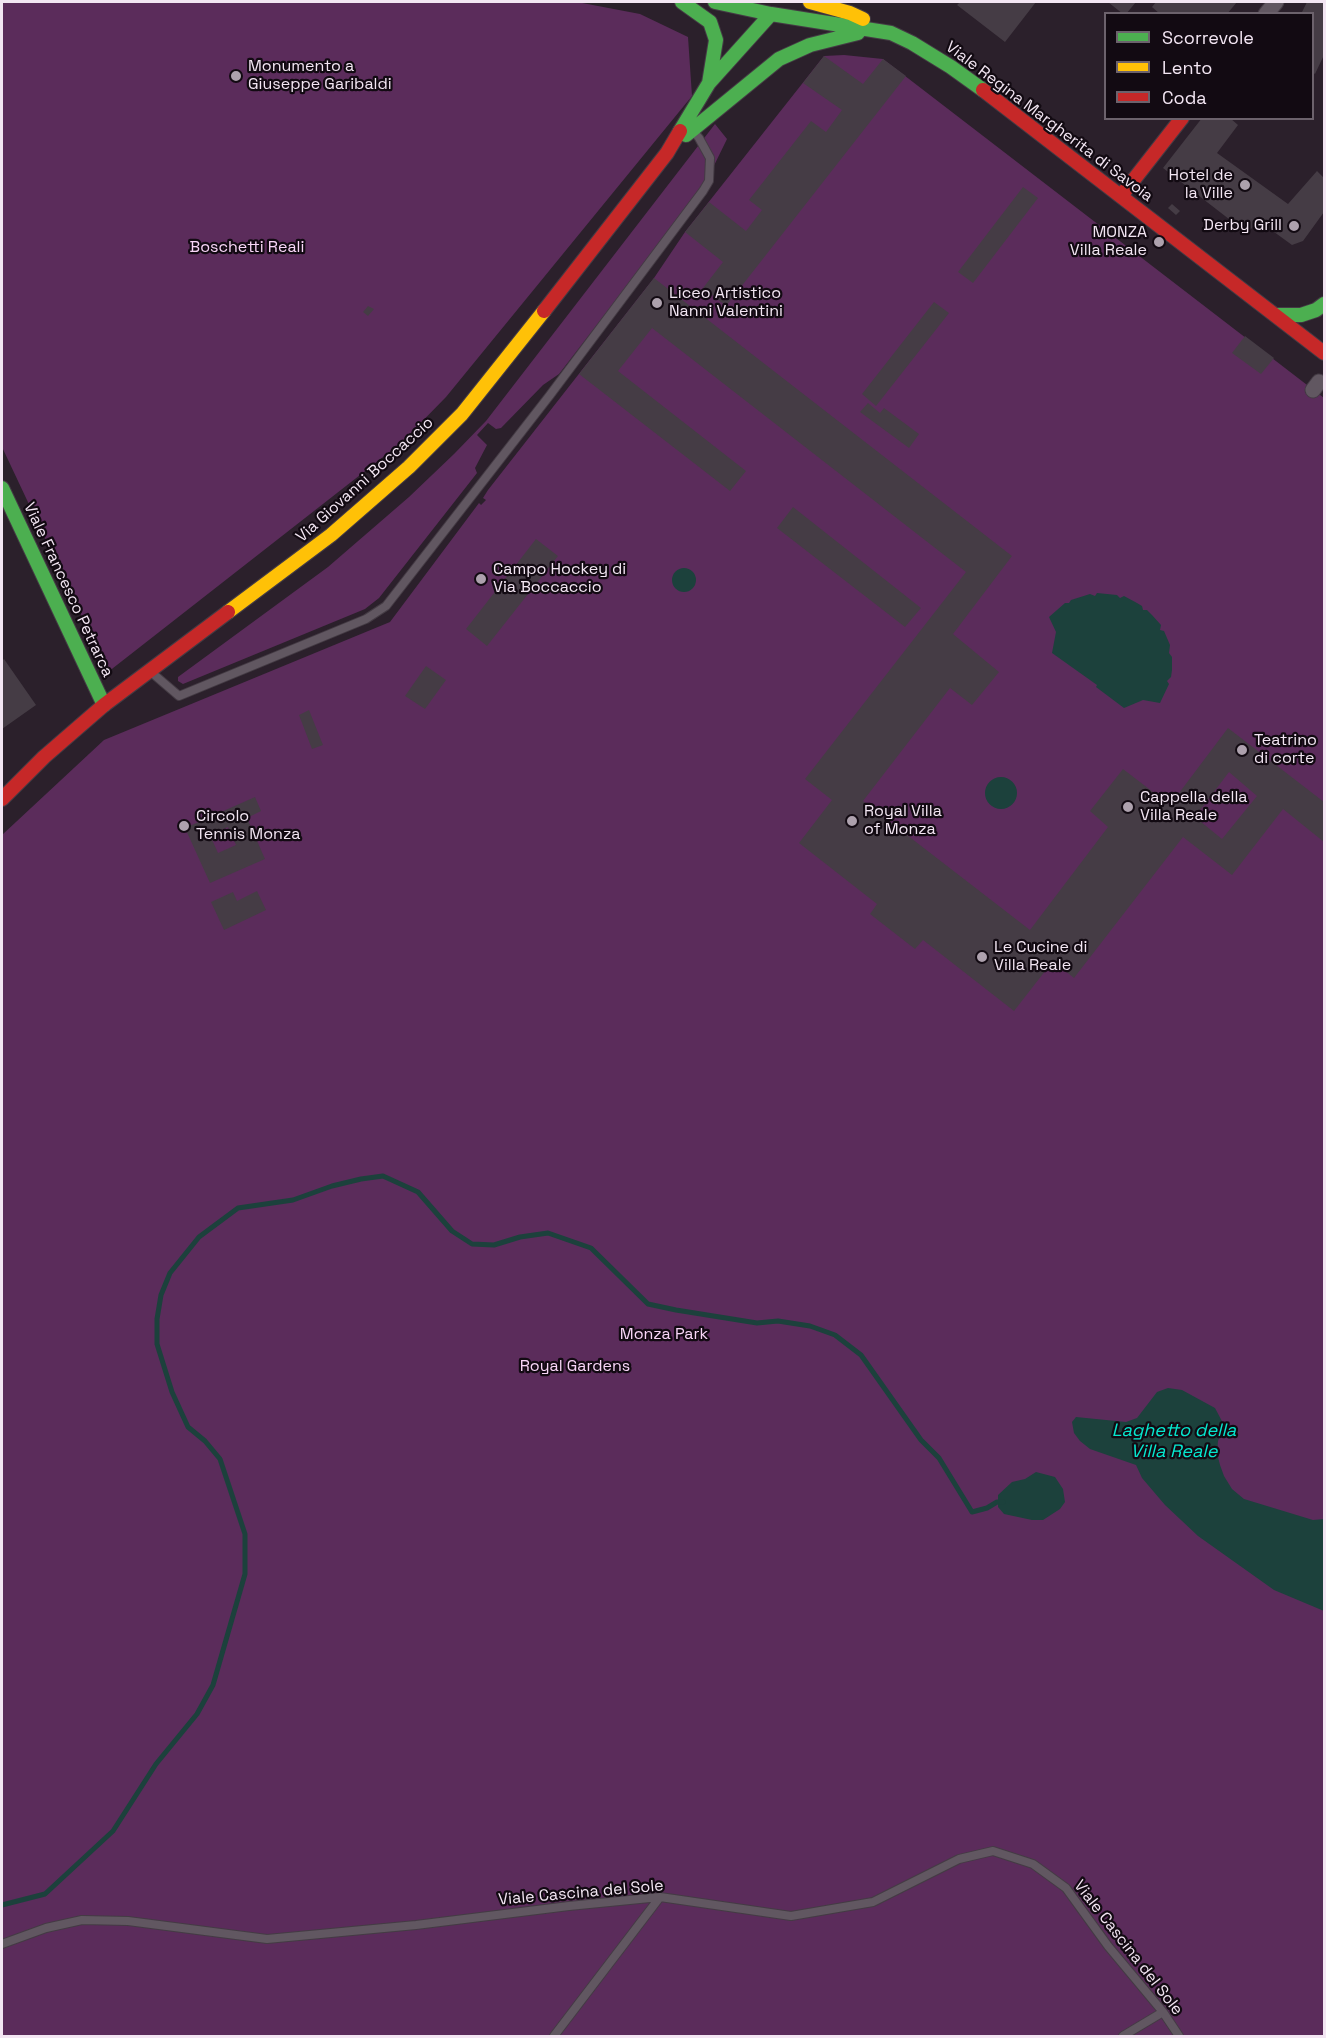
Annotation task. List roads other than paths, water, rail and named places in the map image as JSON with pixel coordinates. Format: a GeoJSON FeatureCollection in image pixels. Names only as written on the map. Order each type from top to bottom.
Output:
{"type":"FeatureCollection","features":[{"type":"Feature","properties":{"kind":"main road","name":"Via Giovanni Boccaccio"},"geometry":{"type":"LineString","coordinates":[[682,2],[710,22],[716,40],[709,83]]}},
{"type":"Feature","properties":{"kind":"main road","name":"Viale Regina Margherita di Savoia"},"geometry":{"type":"LineString","coordinates":[[715,2],[771,14],[891,33],[912,43],[951,67],[1324,352]]}},
{"type":"Feature","properties":{"kind":"main road"},"geometry":{"type":"LineString","coordinates":[[810,2],[850,13],[891,33]]}},
{"type":"Feature","properties":{"kind":"main road","name":"Via Giovanni Boccaccio"},"geometry":{"type":"LineString","coordinates":[[2,799],[44,757],[104,705],[331,536],[424,452],[462,414],[667,153],[709,83],[771,14]]}},
{"type":"Feature","properties":{"kind":"main road"},"geometry":{"type":"LineString","coordinates":[[740,89],[771,14]]}},
{"type":"Feature","properties":{"kind":"main road","name":"Via Giovanni Boccaccio"},"geometry":{"type":"LineString","coordinates":[[667,153],[740,89],[779,59],[810,45],[858,32],[891,33]]}},
{"type":"Feature","properties":{"kind":"main road"},"geometry":{"type":"LineString","coordinates":[[1121,196],[1180,120]]}},
{"type":"Feature","properties":{"kind":"main road"},"geometry":{"type":"LineString","coordinates":[[1277,315],[1301,315],[1316,310],[1324,304]]}},
{"type":"Feature","properties":{"kind":"main road","name":"Viale Francesco Petrarca"},"geometry":{"type":"LineString","coordinates":[[2,488],[104,705]]}},
{"type":"Feature","properties":{"kind":"lane"},"geometry":{"type":"LineString","coordinates":[[150,671],[179,696],[366,619],[386,606],[550,395],[703,191],[709,181],[710,158],[692,130]]}},
{"type":"Feature","properties":{"kind":"lane","name":"Viale Cascina del Sole"},"geometry":{"type":"LineString","coordinates":[[2,1944],[46,1928],[82,1920],[128,1921],[267,1940],[660,1897],[791,1916],[873,1902],[959,1858],[993,1851],[1033,1864],[1066,1888],[1108,1946],[1163,2012],[1179,2037]]}},
{"type":"Feature","properties":{"kind":"lane"},"geometry":{"type":"LineString","coordinates":[[554,2037],[660,1897]]}},
{"type":"Feature","properties":{"kind":"lane"},"geometry":{"type":"LineString","coordinates":[[1123,2037],[1163,2012]]}},
{"type":"Feature","properties":{"kind":"water"},"geometry":{"type":"Polygon","coordinates":[[[684,568],[692,572],[696,580],[692,588],[684,592],[676,588],[672,580],[676,572],[684,568]]]}},
{"type":"Feature","properties":{"kind":"water"},"geometry":{"type":"Polygon","coordinates":[[[1097,593],[1117,595],[1120,598],[1124,596],[1142,606],[1143,610],[1147,610],[1161,625],[1160,630],[1164,631],[1170,645],[1172,670],[1171,677],[1167,681],[1169,684],[1160,703],[1143,700],[1124,708],[1096,687],[1097,685],[1052,653],[1056,632],[1049,617],[1071,600],[1090,594],[1095,596],[1097,593]]]}},
{"type":"Feature","properties":{"kind":"water"},"geometry":{"type":"Polygon","coordinates":[[[1001,777],[1013,781],[1017,793],[1013,805],[1001,809],[989,805],[985,793],[989,781],[1001,777]]]}},
{"type":"Feature","properties":{"kind":"water","name":"Laghetto della Villa Reale"},"geometry":{"type":"Polygon","coordinates":[[[1168,1388],[1182,1390],[1215,1408],[1224,1425],[1218,1441],[1217,1453],[1224,1476],[1232,1489],[1244,1499],[1313,1520],[1324,1519],[1324,1611],[1274,1590],[1198,1536],[1165,1505],[1142,1478],[1136,1465],[1090,1449],[1074,1433],[1072,1422],[1076,1417],[1126,1422],[1137,1418],[1157,1392],[1168,1388]]]}},
{"type":"Feature","properties":{"kind":"water"},"geometry":{"type":"Polygon","coordinates":[[[1036,1472],[1055,1477],[1063,1489],[1065,1502],[1060,1509],[1043,1520],[1004,1514],[998,1507],[998,1495],[1012,1482],[1025,1479],[1036,1472]]]}},
{"type":"Feature","properties":{"kind":"waterway"},"geometry":{"type":"LineString","coordinates":[[2,1905],[45,1894],[113,1831],[156,1764],[197,1714],[213,1685],[245,1574],[245,1534],[220,1459],[205,1441],[188,1427],[172,1392],[157,1344],[157,1319],[161,1295],[170,1273],[199,1237],[238,1208],[293,1200],[332,1186],[383,1176],[418,1192],[452,1231],[472,1244],[494,1245],[520,1237],[548,1233],[591,1248],[648,1304],[757,1323],[778,1321],[810,1326],[835,1335],[861,1355],[921,1440],[939,1458],[972,1512],[987,1508],[997,1502],[1003,1502]]}},
{"type":"Feature","properties":{"kind":"place","name":"Monumento a Giuseppe Garibaldi"},"geometry":{"type":"Point","coordinates":[236,76]}},
{"type":"Feature","properties":{"kind":"place","name":"Hotel de la Ville"},"geometry":{"type":"Point","coordinates":[1245,185]}},
{"type":"Feature","properties":{"kind":"place","name":"Derby Grill"},"geometry":{"type":"Point","coordinates":[1294,226]}},
{"type":"Feature","properties":{"kind":"place","name":"MONZA Villa Reale"},"geometry":{"type":"Point","coordinates":[1159,242]}},
{"type":"Feature","properties":{"kind":"place","name":"Liceo Artistico Nanni Valentini"},"geometry":{"type":"Point","coordinates":[657,303]}},
{"type":"Feature","properties":{"kind":"place","name":"Campo Hockey di Via Boccaccio"},"geometry":{"type":"Point","coordinates":[481,579]}},
{"type":"Feature","properties":{"kind":"place","name":"Teatrino di corte"},"geometry":{"type":"Point","coordinates":[1242,750]}},
{"type":"Feature","properties":{"kind":"place","name":"Cappella della Villa Reale"},"geometry":{"type":"Point","coordinates":[1128,807]}},
{"type":"Feature","properties":{"kind":"place","name":"Royal Villa of Monza"},"geometry":{"type":"Point","coordinates":[852,821]}},
{"type":"Feature","properties":{"kind":"place","name":"Circolo Tennis Monza"},"geometry":{"type":"Point","coordinates":[184,826]}},
{"type":"Feature","properties":{"kind":"place","name":"Le Cucine di Villa Reale"},"geometry":{"type":"Point","coordinates":[982,957]}},
{"type":"Feature","properties":{"kind":"park label","name":"Boschetti Reali"},"geometry":{"type":"Point","coordinates":[247,248]}},
{"type":"Feature","properties":{"kind":"park label","name":"Monza Park"},"geometry":{"type":"Point","coordinates":[664,1335]}},
{"type":"Feature","properties":{"kind":"park label","name":"Royal Gardens"},"geometry":{"type":"Point","coordinates":[575,1367]}}]}
